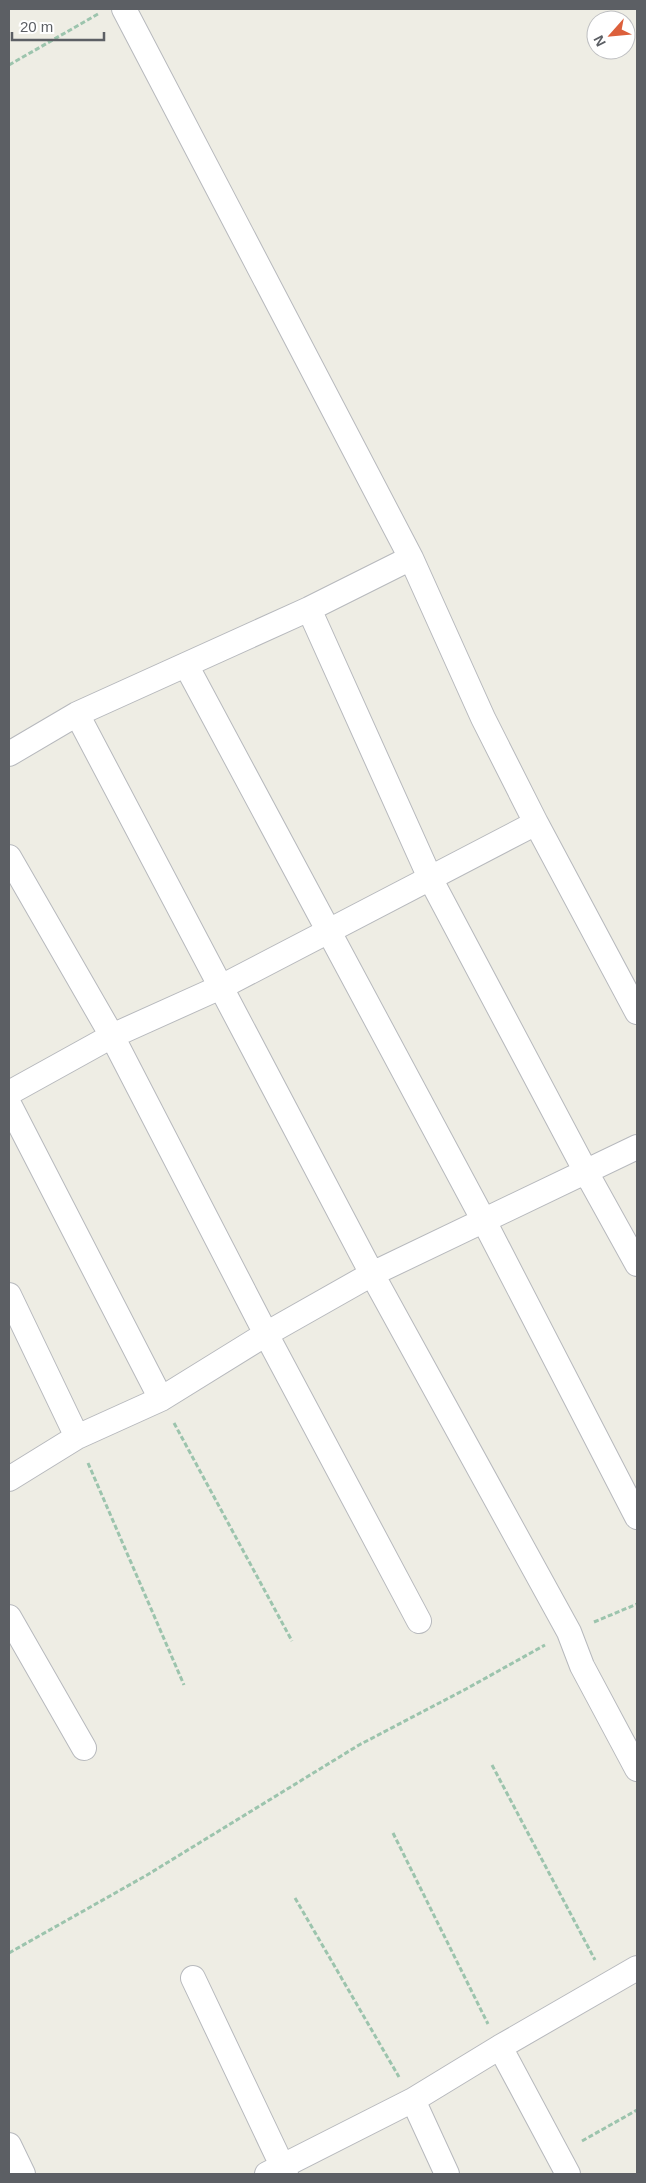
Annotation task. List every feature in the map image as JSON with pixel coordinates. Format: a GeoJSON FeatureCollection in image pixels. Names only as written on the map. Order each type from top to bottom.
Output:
{"type":"FeatureCollection","features":[{"type":"Feature","properties":{"kind":"street"},"geometry":{"type":"LineString","coordinates":[[124,9],[412,558],[483,718],[536,824],[637,1012]]}},
{"type":"Feature","properties":{"kind":"street"},"geometry":{"type":"LineString","coordinates":[[9,754],[77,714],[309,609],[412,558]]}},
{"type":"Feature","properties":{"kind":"street"},"geometry":{"type":"LineString","coordinates":[[309,609],[430,878],[637,1264]]}},
{"type":"Feature","properties":{"kind":"street"},"geometry":{"type":"LineString","coordinates":[[186,665],[484,1221],[637,1517]]}},
{"type":"Feature","properties":{"kind":"street"},"geometry":{"type":"LineString","coordinates":[[77,714],[222,986],[372,1274],[569,1632],[582,1666],[637,1769]]}},
{"type":"Feature","properties":{"kind":"street"},"geometry":{"type":"LineString","coordinates":[[9,1094],[112,1036],[222,986],[536,824]]}},
{"type":"Feature","properties":{"kind":"street"},"geometry":{"type":"LineString","coordinates":[[9,856],[112,1036],[266,1334],[419,1621]]}},
{"type":"Feature","properties":{"kind":"street"},"geometry":{"type":"LineString","coordinates":[[9,1104],[161,1398]]}},
{"type":"Feature","properties":{"kind":"street"},"geometry":{"type":"LineString","coordinates":[[9,1479],[77,1437],[161,1398],[266,1334],[372,1274],[637,1146]]}},
{"type":"Feature","properties":{"kind":"street"},"geometry":{"type":"LineString","coordinates":[[9,1295],[77,1437]]}},
{"type":"Feature","properties":{"kind":"street"},"geometry":{"type":"LineString","coordinates":[[9,1617],[84,1748]]}},
{"type":"Feature","properties":{"kind":"street"},"geometry":{"type":"LineString","coordinates":[[193,1978],[278,2172],[413,2100],[500,2046],[637,1968]]}},
{"type":"Feature","properties":{"kind":"street"},"geometry":{"type":"LineString","coordinates":[[500,2046],[563,2165]]}},
{"type":"Feature","properties":{"kind":"street"},"geometry":{"type":"LineString","coordinates":[[413,2100],[447,2174]]}},
{"type":"Feature","properties":{"kind":"street"},"geometry":{"type":"LineString","coordinates":[[9,2145],[23,2174]]}},
{"type":"Feature","properties":{"kind":"path"},"geometry":{"type":"LineString","coordinates":[[9,66],[98,14]]}},
{"type":"Feature","properties":{"kind":"path"},"geometry":{"type":"LineString","coordinates":[[161,1398],[292,1641]]}},
{"type":"Feature","properties":{"kind":"path"},"geometry":{"type":"LineString","coordinates":[[77,1437],[184,1685]]}},
{"type":"Feature","properties":{"kind":"path"},"geometry":{"type":"LineString","coordinates":[[9,1953],[147,1875],[359,1745],[569,1632],[637,1604]]}},
{"type":"Feature","properties":{"kind":"path"},"geometry":{"type":"LineString","coordinates":[[492,1765],[608,1985]]}},
{"type":"Feature","properties":{"kind":"path"},"geometry":{"type":"LineString","coordinates":[[393,1833],[500,2046]]}},
{"type":"Feature","properties":{"kind":"path"},"geometry":{"type":"LineString","coordinates":[[295,1898],[413,2100]]}},
{"type":"Feature","properties":{"kind":"path"},"geometry":{"type":"LineString","coordinates":[[563,2165],[637,2110]]}}]}
